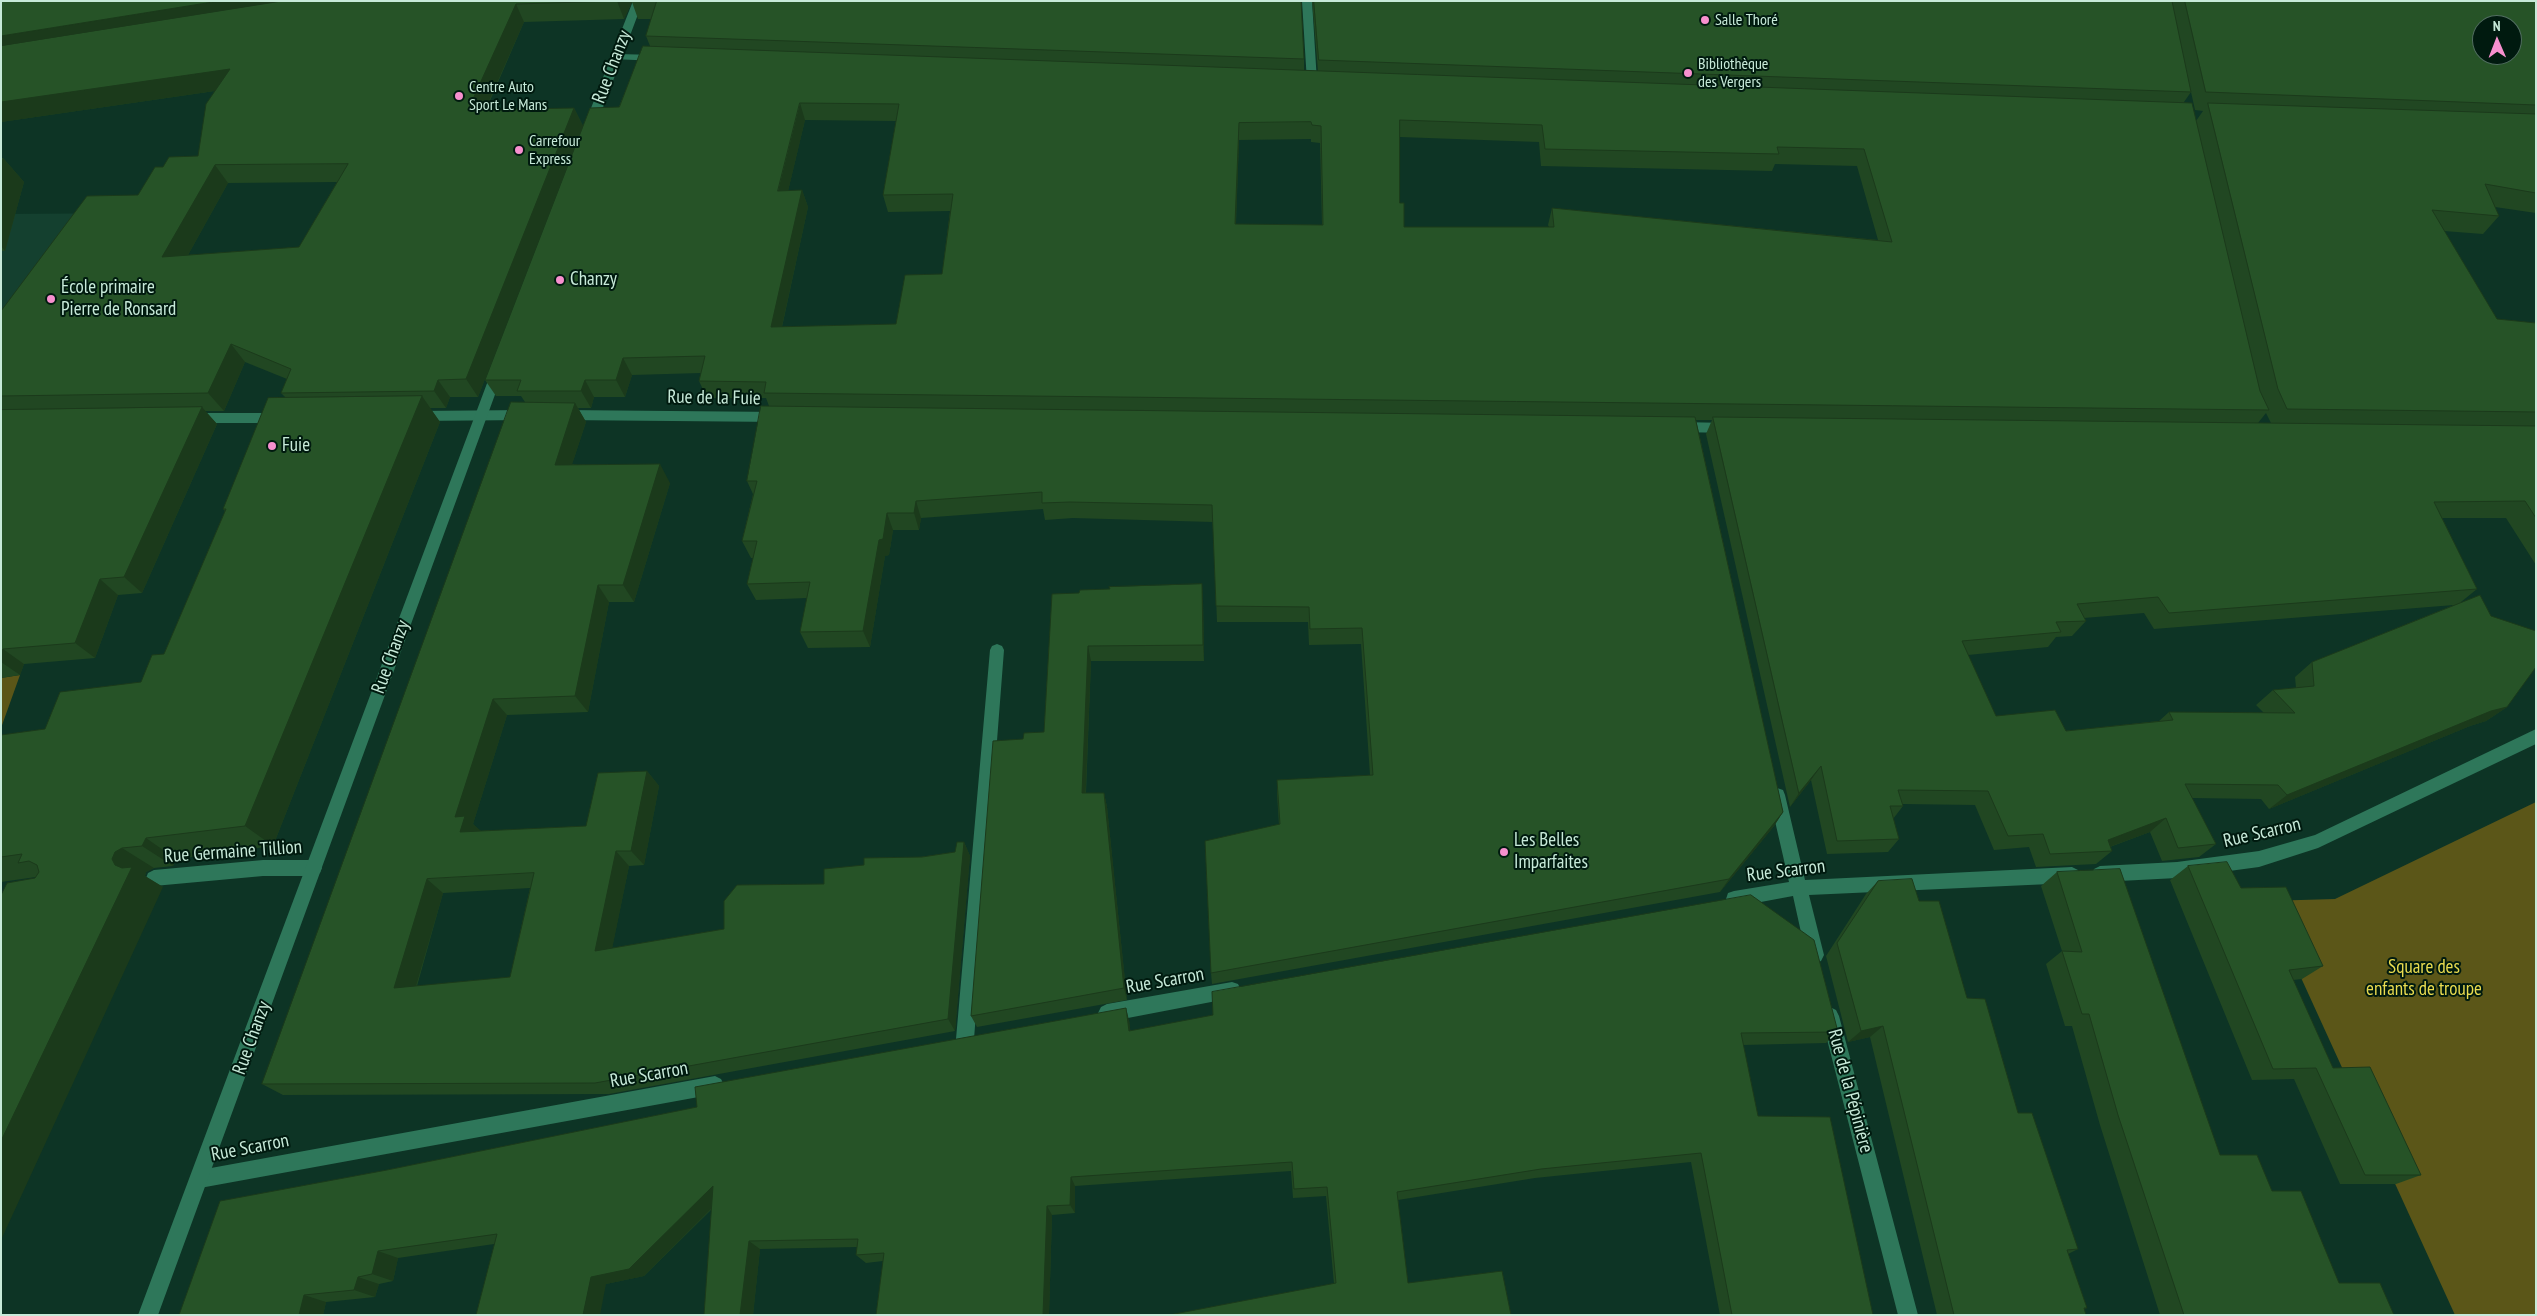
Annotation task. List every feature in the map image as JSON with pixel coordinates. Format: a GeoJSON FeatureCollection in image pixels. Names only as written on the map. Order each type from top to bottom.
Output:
{"type":"FeatureCollection","features":[{"type":"Feature","properties":{"kind":"street","name":"Rue Chanzy"},"geometry":{"type":"LineString","coordinates":[[585,140],[638,1]]}},
{"type":"Feature","properties":{"kind":"street"},"geometry":{"type":"LineString","coordinates":[[1307,1],[1312,82]]}},
{"type":"Feature","properties":{"kind":"street"},"geometry":{"type":"LineString","coordinates":[[616,57],[673,59]]}},
{"type":"Feature","properties":{"kind":"street","name":"Rue Chanzy"},"geometry":{"type":"LineString","coordinates":[[148,1315],[200,1179],[501,361]]}},
{"type":"Feature","properties":{"kind":"street","name":"Rue de la Fuie"},"geometry":{"type":"LineString","coordinates":[[399,416],[795,417]]}},
{"type":"Feature","properties":{"kind":"street"},"geometry":{"type":"LineString","coordinates":[[176,418],[291,418]]}},
{"type":"Feature","properties":{"kind":"street"},"geometry":{"type":"LineString","coordinates":[[1662,427],[1746,428]]}},
{"type":"Feature","properties":{"kind":"street"},"geometry":{"type":"LineString","coordinates":[[1696,427],[1700,446]]}},
{"type":"Feature","properties":{"kind":"street"},"geometry":{"type":"LineString","coordinates":[[965,1039],[997,650]]}},
{"type":"Feature","properties":{"kind":"street","name":"Rue Scarron"},"geometry":{"type":"LineString","coordinates":[[1719,902],[1797,888],[2177,870],[2259,859],[2318,841],[2536,736]]}},
{"type":"Feature","properties":{"kind":"street"},"geometry":{"type":"LineString","coordinates":[[1774,782],[1797,888],[1819,972]]}},
{"type":"Feature","properties":{"kind":"street","name":"Rue Germaine Tillion"},"geometry":{"type":"LineString","coordinates":[[154,878],[263,868],[314,868]]}},
{"type":"Feature","properties":{"kind":"street","name":"Rue Scarron"},"geometry":{"type":"LineString","coordinates":[[1092,1016],[1249,987]]}},
{"type":"Feature","properties":{"kind":"street","name":"Rue de la Pépinière"},"geometry":{"type":"LineString","coordinates":[[1826,1001],[1908,1315]]}},
{"type":"Feature","properties":{"kind":"street"},"geometry":{"type":"LineString","coordinates":[[946,1042],[985,1035]]}},
{"type":"Feature","properties":{"kind":"street","name":"Rue Scarron"},"geometry":{"type":"LineString","coordinates":[[200,1179],[732,1082]]}},
{"type":"Feature","properties":{"kind":"shaded area","name":"École primaire Pierre de Ronsard"},"geometry":{"type":"Polygon","coordinates":[[[152,213],[1,399],[1,214],[152,213]]]}},
{"type":"Feature","properties":{"kind":"green space"},"geometry":{"type":"Polygon","coordinates":[[[20,675],[1,728],[1,678],[20,675]]]}},
{"type":"Feature","properties":{"kind":"green space","name":"Square des enfants de troupe"},"geometry":{"type":"Polygon","coordinates":[[[2536,802],[2536,1315],[2455,1315],[2266,901],[2335,899],[2536,802]]]}},
{"type":"Feature","properties":{"kind":"building"},"geometry":{"type":"Polygon","coordinates":[[[1,1],[219,1],[1,36],[1,1]]]}},
{"type":"Feature","properties":{"kind":"building"},"geometry":{"type":"Polygon","coordinates":[[[282,1],[617,1],[516,4],[468,110],[574,108],[466,379],[438,380],[434,391],[281,393],[291,369],[231,344],[208,393],[1,396],[1,311],[87,196],[138,195],[155,167],[163,167],[169,157],[198,156],[206,104],[230,69],[1,102],[1,46],[282,1]],[[348,164],[215,165],[162,257],[299,247],[348,164]]]}},
{"type":"Feature","properties":{"kind":"building"},"geometry":{"type":"Polygon","coordinates":[[[657,1],[1301,1],[1304,59],[646,36],[657,1]]]}},
{"type":"Feature","properties":{"kind":"building"},"geometry":{"type":"Polygon","coordinates":[[[1314,1],[2172,1],[2191,92],[1319,60],[1314,1]]]}},
{"type":"Feature","properties":{"kind":"building"},"geometry":{"type":"Polygon","coordinates":[[[2185,1],[2536,1],[2536,105],[2206,92],[2185,1]]]}},
{"type":"Feature","properties":{"kind":"building"},"geometry":{"type":"Polygon","coordinates":[[[643,46],[2192,103],[2260,391],[2269,410],[764,393],[766,382],[699,381],[705,356],[623,358],[616,380],[585,380],[581,391],[517,391],[521,380],[485,380],[590,108],[619,107],[643,46]],[[800,103],[778,191],[802,190],[771,327],[896,324],[905,275],[942,274],[953,194],[883,195],[899,104],[800,103]],[[1400,120],[1400,203],[1404,203],[1404,227],[1554,227],[1552,208],[1892,242],[1864,149],[1777,147],[1779,154],[1545,149],[1542,125],[1400,120]],[[1311,122],[1239,123],[1235,224],[1323,225],[1321,126],[1312,125],[1311,122]]]}},
{"type":"Feature","properties":{"kind":"building"},"geometry":{"type":"Polygon","coordinates":[[[2208,103],[2536,114],[2536,193],[2485,184],[2499,216],[2432,210],[2497,319],[2536,323],[2536,412],[2287,409],[2278,389],[2208,103]]]}},
{"type":"Feature","properties":{"kind":"building"},"geometry":{"type":"Polygon","coordinates":[[[422,396],[245,826],[146,838],[142,846],[122,848],[115,852],[112,859],[115,865],[122,868],[132,867],[1,1141],[1,895],[7,883],[35,878],[39,872],[37,865],[29,861],[18,863],[22,854],[1,857],[1,735],[45,729],[60,692],[141,682],[152,655],[164,654],[226,509],[223,509],[268,398],[422,396]]]}},
{"type":"Feature","properties":{"kind":"building"},"geometry":{"type":"Polygon","coordinates":[[[511,402],[575,403],[555,465],[660,464],[623,585],[598,585],[575,696],[493,699],[455,817],[465,816],[460,832],[586,826],[598,773],[647,771],[631,851],[616,851],[595,951],[724,929],[724,901],[737,885],[824,884],[824,869],[864,865],[864,858],[922,857],[955,852],[957,842],[964,842],[948,1019],[595,1083],[262,1084],[511,402]],[[534,873],[427,879],[394,988],[510,977],[534,873]]]}},
{"type":"Feature","properties":{"kind":"building"},"geometry":{"type":"Polygon","coordinates":[[[761,406],[1695,417],[1783,812],[1729,879],[1211,973],[1205,841],[1280,824],[1277,780],[1373,775],[1362,628],[1310,629],[1309,607],[1216,606],[1212,505],[1042,503],[1042,492],[916,501],[914,513],[887,513],[883,539],[879,540],[863,631],[800,632],[810,582],[747,584],[757,541],[742,541],[757,481],[747,481],[761,406]]]}},
{"type":"Feature","properties":{"kind":"building"},"geometry":{"type":"Polygon","coordinates":[[[202,407],[124,577],[100,579],[75,643],[3,649],[1,653],[1,410],[202,407]]]}},
{"type":"Feature","properties":{"kind":"building"},"geometry":{"type":"Polygon","coordinates":[[[1713,417],[2536,426],[2536,518],[2525,501],[2434,502],[2477,589],[2169,613],[2158,597],[2077,604],[2086,621],[2056,622],[2061,632],[1962,641],[1996,716],[2055,710],[2066,731],[2173,720],[2169,712],[2295,713],[2273,690],[2314,686],[2312,662],[2480,595],[2491,616],[2536,631],[2536,667],[2507,707],[2491,711],[2287,795],[2278,785],[2185,784],[2216,844],[2178,848],[2166,818],[2108,840],[2112,851],[2050,854],[2043,834],[2008,836],[1988,791],[1898,790],[1903,806],[1890,806],[1899,839],[1837,841],[1821,766],[1799,793],[1713,417]]]}},
{"type":"Feature","properties":{"kind":"building"},"geometry":{"type":"Polygon","coordinates":[[[1202,584],[1203,645],[1088,646],[1082,793],[1104,793],[1124,988],[971,1016],[993,741],[1023,739],[1024,733],[1044,732],[1052,594],[1079,593],[1080,590],[1110,589],[1109,587],[1202,584]]]}},
{"type":"Feature","properties":{"kind":"building"},"geometry":{"type":"Polygon","coordinates":[[[2227,862],[2241,888],[2286,887],[2323,966],[2289,970],[2333,1068],[2370,1067],[2421,1175],[2365,1175],[2316,1068],[2273,1069],[2188,866],[2227,862]]]}},
{"type":"Feature","properties":{"kind":"building"},"geometry":{"type":"Polygon","coordinates":[[[2120,869],[2220,1155],[2257,1155],[2272,1191],[2301,1191],[2339,1283],[2380,1283],[2394,1315],[2184,1315],[2118,1115],[2089,1014],[2082,1014],[2062,951],[2082,952],[2057,872],[2120,869]]]}},
{"type":"Feature","properties":{"kind":"building"},"geometry":{"type":"Polygon","coordinates":[[[1912,879],[1919,901],[1939,901],[1967,998],[1985,999],[2018,1113],[2032,1113],[2078,1249],[2067,1250],[2087,1308],[2084,1308],[2086,1315],[1954,1315],[1883,1026],[1861,1031],[1837,943],[1878,881],[1912,879]]]}},
{"type":"Feature","properties":{"kind":"building"},"geometry":{"type":"Polygon","coordinates":[[[1751,895],[1814,940],[1838,1032],[1741,1033],[1758,1116],[1830,1117],[1873,1315],[1732,1315],[1701,1153],[1541,1169],[1397,1192],[1408,1283],[1502,1271],[1511,1315],[1169,1315],[1336,1283],[1327,1187],[1294,1189],[1292,1162],[1071,1177],[1070,1205],[1047,1206],[1043,1315],[876,1315],[884,1253],[856,1255],[858,1239],[749,1241],[740,1315],[704,1315],[713,1186],[629,1269],[591,1277],[583,1315],[476,1315],[497,1234],[378,1251],[372,1274],[358,1277],[354,1290],[304,1295],[299,1315],[179,1315],[220,1201],[387,1170],[697,1107],[695,1087],[1126,1008],[1129,1031],[1213,1015],[1212,992],[1751,895]]]}},
{"type":"Feature","properties":{"kind":"place","name":"Salle Thoré"},"geometry":{"type":"Point","coordinates":[1705,20]}},
{"type":"Feature","properties":{"kind":"place","name":"Bibliothèque des Vergers"},"geometry":{"type":"Point","coordinates":[1688,73]}},
{"type":"Feature","properties":{"kind":"place","name":"Centre Auto Sport Le Mans"},"geometry":{"type":"Point","coordinates":[459,96]}},
{"type":"Feature","properties":{"kind":"place","name":"Carrefour Express"},"geometry":{"type":"Point","coordinates":[519,150]}},
{"type":"Feature","properties":{"kind":"place","name":"Chanzy"},"geometry":{"type":"Point","coordinates":[560,280]}},
{"type":"Feature","properties":{"kind":"place","name":"École primaire Pierre de Ronsard"},"geometry":{"type":"Point","coordinates":[51,299]}},
{"type":"Feature","properties":{"kind":"place","name":"Fuie"},"geometry":{"type":"Point","coordinates":[272,446]}},
{"type":"Feature","properties":{"kind":"place","name":"Les Belles Imparfaites"},"geometry":{"type":"Point","coordinates":[1504,852]}}]}
